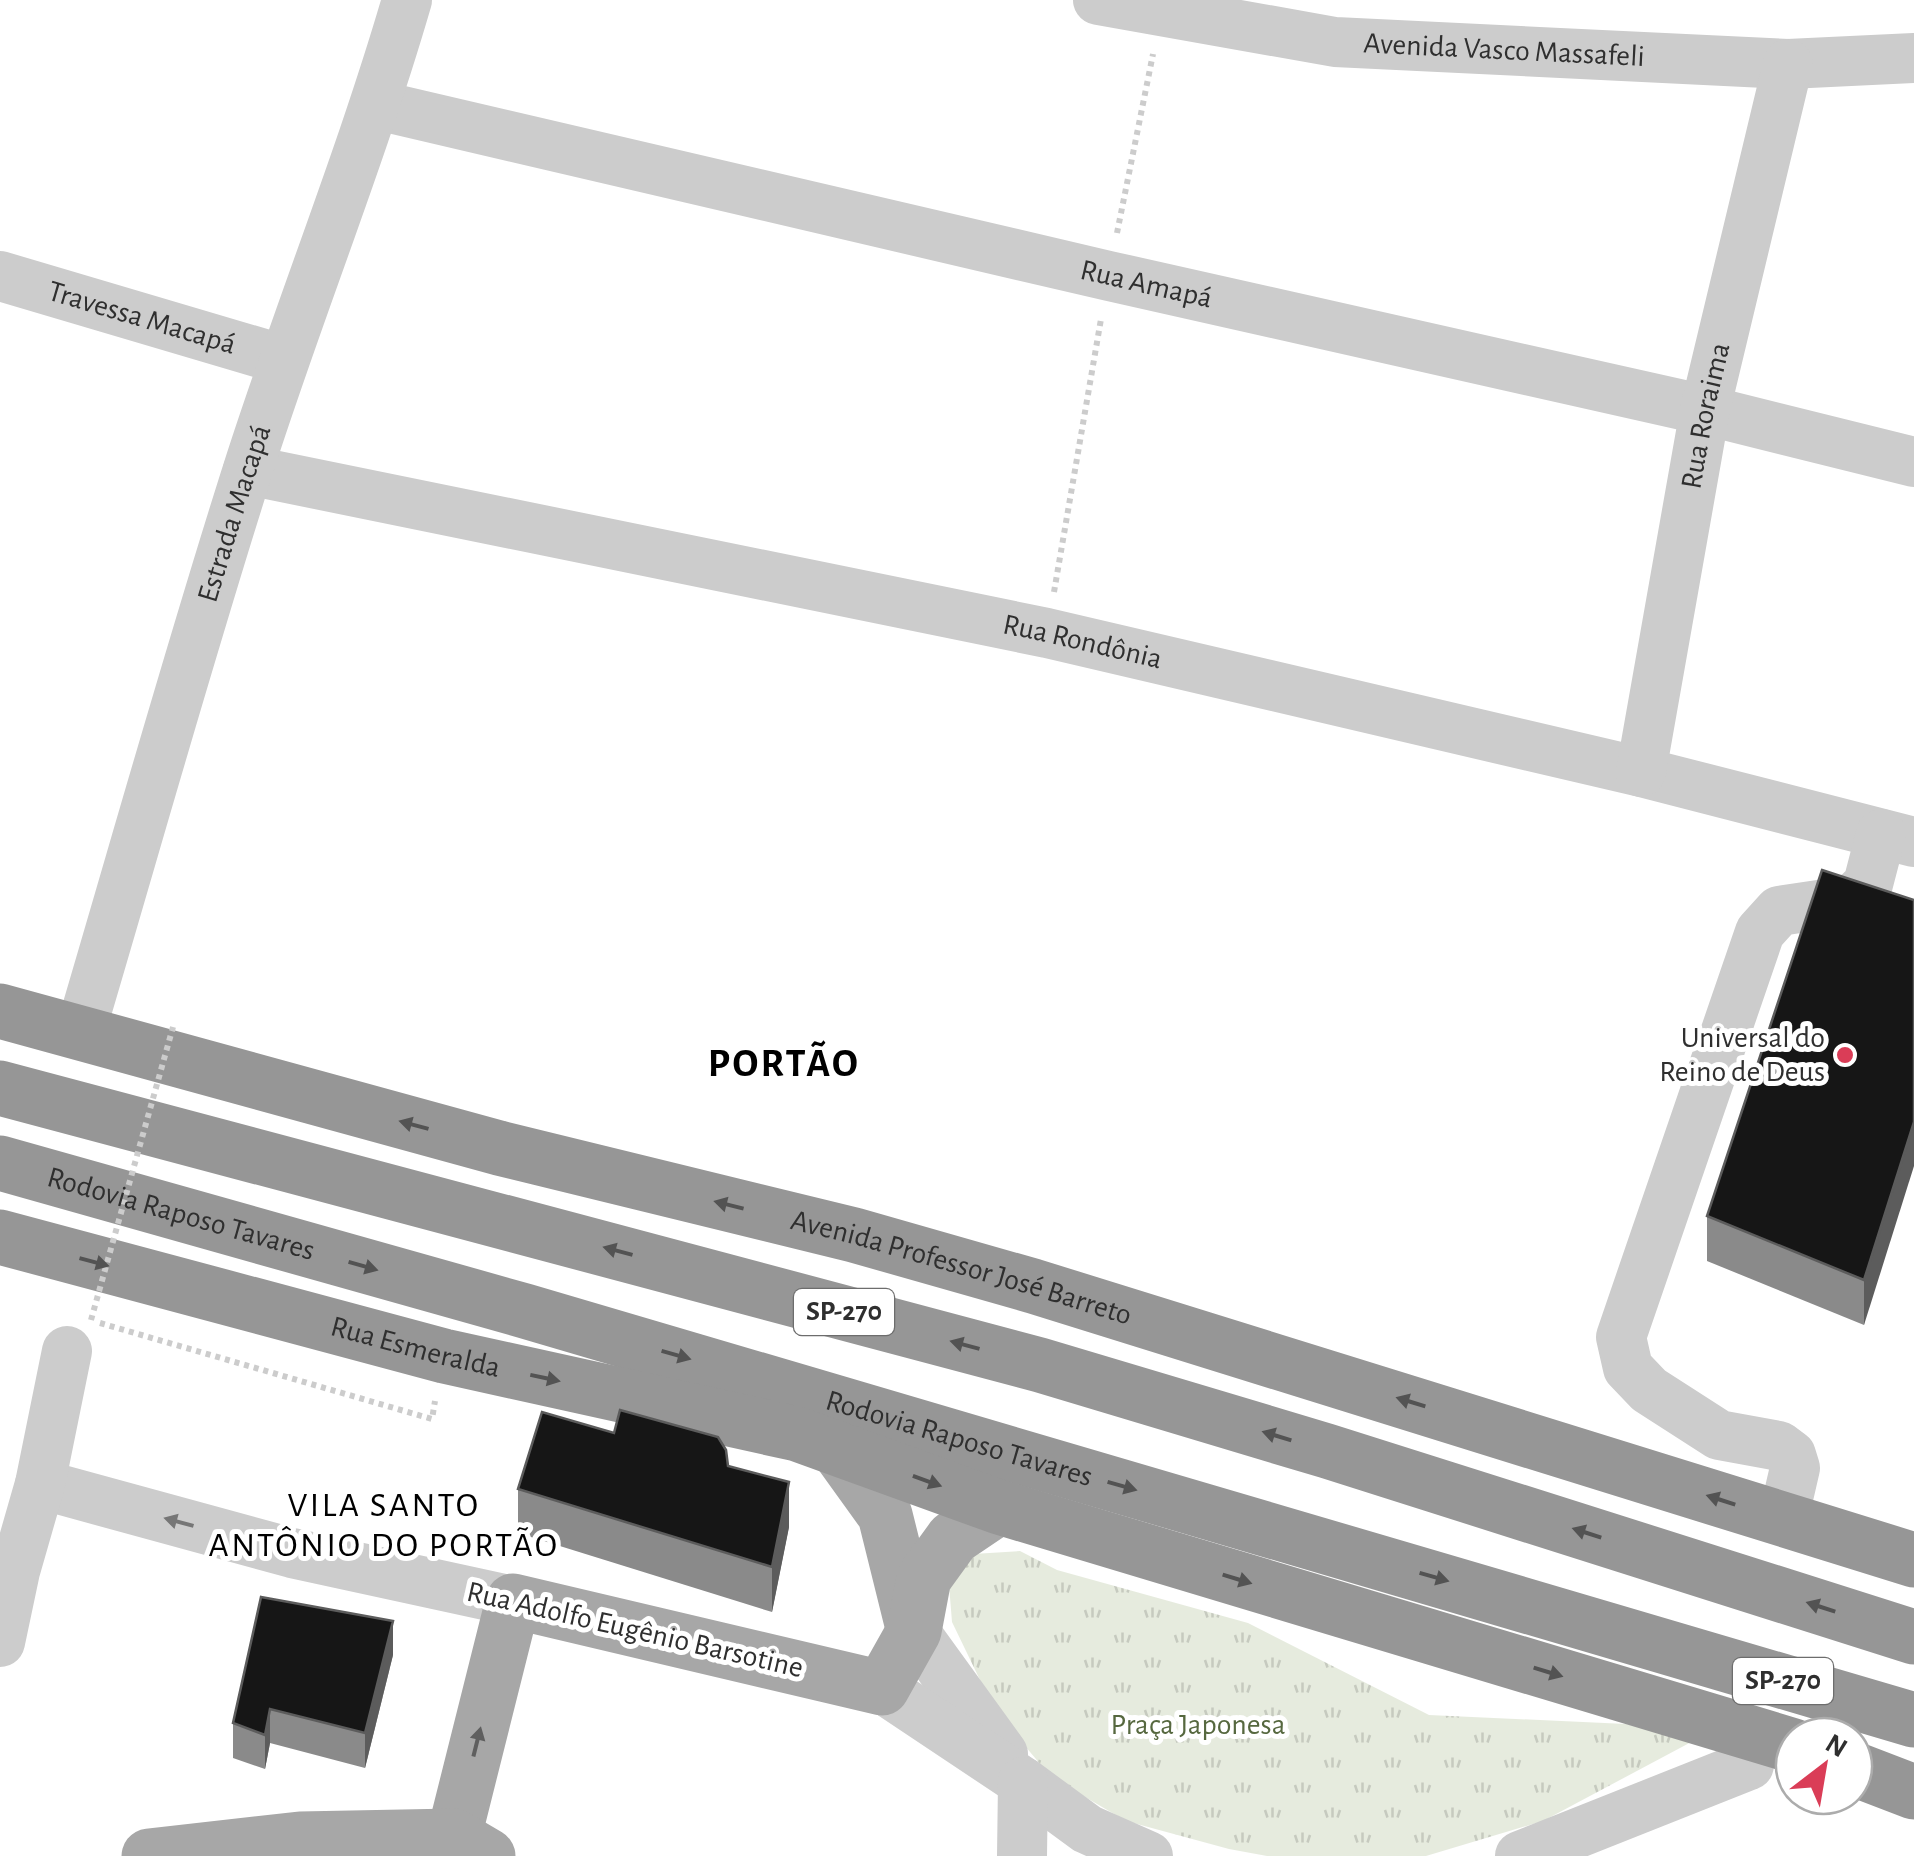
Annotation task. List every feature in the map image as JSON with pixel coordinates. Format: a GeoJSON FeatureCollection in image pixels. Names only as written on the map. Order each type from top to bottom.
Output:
{"type":"FeatureCollection","features":[{"type":"Feature","properties":{"kind":"highway","name":"Avenida Professor José Barreto"},"geometry":{"type":"LineString","coordinates":[[0,1011],[499,1148],[854,1236],[1015,1281],[1914,1560]]}},
{"type":"Feature","properties":{"kind":"highway","name":"SP-270"},"geometry":{"type":"LineString","coordinates":[[0,1088],[1040,1365],[1326,1450],[1914,1637]]}},
{"type":"Feature","properties":{"kind":"highway","name":"Rodovia Raposo Tavares"},"geometry":{"type":"LineString","coordinates":[[0,1163],[544,1317],[1914,1720]]}},
{"type":"Feature","properties":{"kind":"highway","name":"Rua Esmeralda"},"geometry":{"type":"LineString","coordinates":[[0,1238],[444,1356],[798,1434],[836,1447]]}},
{"type":"Feature","properties":{"kind":"highway"},"geometry":{"type":"LineString","coordinates":[[836,1447],[998,1507],[1772,1756]]}},
{"type":"Feature","properties":{"kind":"highway"},"geometry":{"type":"LineString","coordinates":[[1874,1776],[1914,1792]]}},
{"type":"Feature","properties":{"kind":"main road"},"geometry":{"type":"LineString","coordinates":[[836,1447],[885,1515],[914,1631]]}},
{"type":"Feature","properties":{"kind":"main road"},"geometry":{"type":"LineString","coordinates":[[882,1688],[914,1631],[924,1578],[953,1538],[998,1507]]}},
{"type":"Feature","properties":{"kind":"main road"},"geometry":{"type":"LineString","coordinates":[[149,1856],[300,1839],[471,1846],[512,1601]]}},
{"type":"Feature","properties":{"kind":"main road","name":"Rua Adolfo Eugênio Barsotine"},"geometry":{"type":"LineString","coordinates":[[512,1601],[882,1688]]}},
{"type":"Feature","properties":{"kind":"street","name":"Estrada Macapá"},"geometry":{"type":"LineString","coordinates":[[80,1032],[248,470],[377,105],[407,0]]}},
{"type":"Feature","properties":{"kind":"street","name":"Avenida Vasco Massafeli"},"geometry":{"type":"LineString","coordinates":[[1098,0],[1336,42],[1788,64],[1914,58]]}},
{"type":"Feature","properties":{"kind":"street","name":"Rua Roraima"},"geometry":{"type":"LineString","coordinates":[[1641,772],[1705,410],[1788,64]]}},
{"type":"Feature","properties":{"kind":"street","name":"Rua Amapá"},"geometry":{"type":"LineString","coordinates":[[377,105],[1705,410],[1914,462]]}},
{"type":"Feature","properties":{"kind":"street","name":"Travessa Macapá"},"geometry":{"type":"LineString","coordinates":[[0,276],[284,360]]}},
{"type":"Feature","properties":{"kind":"street","name":"Rua Rondônia"},"geometry":{"type":"LineString","coordinates":[[248,470],[1047,633],[1641,772],[1897,838]]}},
{"type":"Feature","properties":{"kind":"street"},"geometry":{"type":"LineString","coordinates":[[1783,1520],[1795,1468],[1791,1455],[1779,1446],[1719,1434],[1649,1390],[1628,1368],[1621,1338],[1760,932],[1778,912],[1856,896],[1897,838]]}},
{"type":"Feature","properties":{"kind":"street"},"geometry":{"type":"LineString","coordinates":[[0,1642],[7,1569],[40,1484],[67,1350]]}},
{"type":"Feature","properties":{"kind":"street","name":"Rua Adolfo Eugênio Barsotine"},"geometry":{"type":"LineString","coordinates":[[40,1484],[292,1553],[512,1601]]}},
{"type":"Feature","properties":{"kind":"street"},"geometry":{"type":"LineString","coordinates":[[914,1631],[1024,1782],[1022,1856]]}},
{"type":"Feature","properties":{"kind":"street"},"geometry":{"type":"LineString","coordinates":[[882,1688],[1024,1782],[1087,1829],[1148,1856]]}},
{"type":"Feature","properties":{"kind":"street"},"geometry":{"type":"LineString","coordinates":[[1520,1856],[1772,1756]]}},
{"type":"Feature","properties":{"kind":"path"},"geometry":{"type":"LineString","coordinates":[[173,1027],[90,1320],[432,1419],[444,1356]]}},
{"type":"Feature","properties":{"kind":"green space","name":"Praça Japonesa"},"geometry":{"type":"Polygon","coordinates":[[[1020,1551],[1057,1570],[1248,1623],[1429,1715],[1626,1724],[1695,1740],[1543,1821],[1426,1856],[1267,1856],[1126,1821],[1051,1777],[994,1709],[952,1622],[949,1585],[973,1554],[1020,1551]]]}},
{"type":"Feature","properties":{"kind":"building","name":"Universal do Reino de Deus"},"geometry":{"type":"Polygon","coordinates":[[[1822,870],[1914,900],[1914,1122],[1864,1280],[1707,1216],[1822,870]]]}},
{"type":"Feature","properties":{"kind":"building"},"geometry":{"type":"Polygon","coordinates":[[[620,1410],[718,1437],[726,1450],[728,1466],[789,1482],[772,1567],[518,1489],[542,1412],[614,1433],[620,1410]]]}},
{"type":"Feature","properties":{"kind":"building"},"geometry":{"type":"Polygon","coordinates":[[[261,1597],[393,1621],[365,1733],[270,1709],[265,1735],[233,1723],[261,1597]]]}},
{"type":"Feature","properties":{"kind":"place","name":"Universal do Reino de Deus"},"geometry":{"type":"Point","coordinates":[1845,1055]}},
{"type":"Feature","properties":{"kind":"district","name":"PORTÃO"},"geometry":{"type":"Point","coordinates":[784,1064]}},
{"type":"Feature","properties":{"kind":"district","name":"VILA SANTO ANTÔNIO DO PORTÃO"},"geometry":{"type":"Point","coordinates":[384,1525]}}]}
